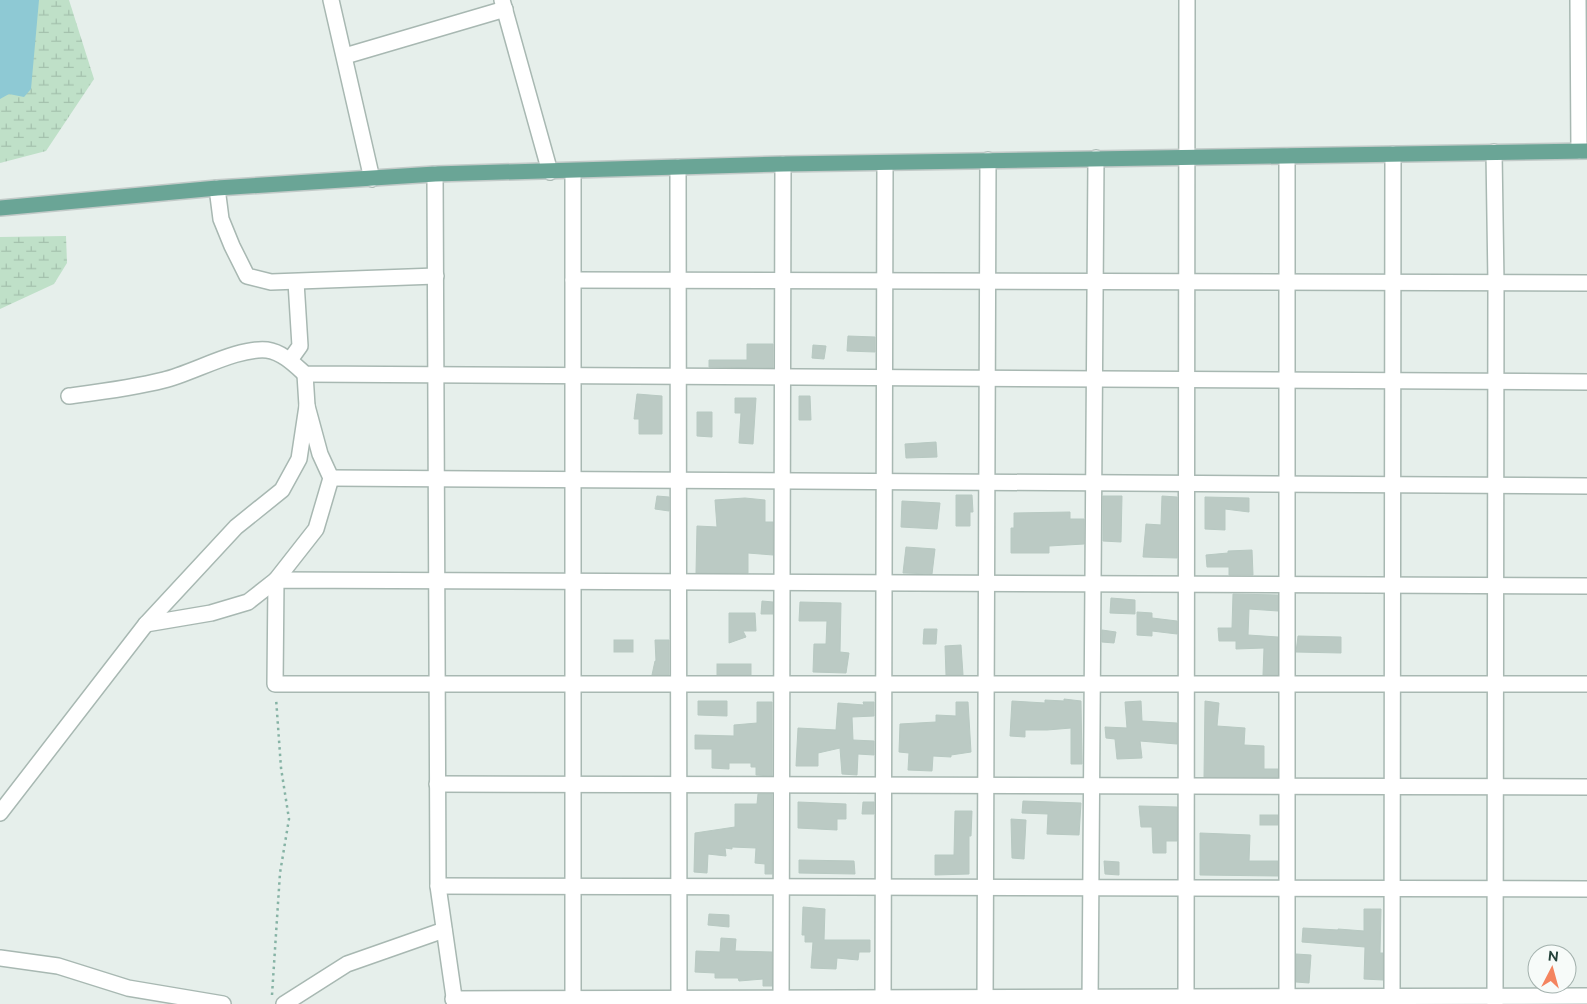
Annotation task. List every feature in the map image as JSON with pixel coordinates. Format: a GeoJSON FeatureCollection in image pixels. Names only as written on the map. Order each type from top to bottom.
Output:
{"type":"FeatureCollection","features":[{"type":"Feature","properties":{"kind":"main road"},"geometry":{"type":"LineString","coordinates":[[0,208],[218,188],[436,174],[783,164],[1583,151]]}},
{"type":"Feature","properties":{"kind":"street"},"geometry":{"type":"LineString","coordinates":[[331,0],[372,179]]}},
{"type":"Feature","properties":{"kind":"street"},"geometry":{"type":"LineString","coordinates":[[1186,1000],[1187,0]]}},
{"type":"Feature","properties":{"kind":"street"},"geometry":{"type":"LineString","coordinates":[[1578,0],[1583,151]]}},
{"type":"Feature","properties":{"kind":"street"},"geometry":{"type":"LineString","coordinates":[[345,56],[504,5],[550,172]]}},
{"type":"Feature","properties":{"kind":"street"},"geometry":{"type":"LineString","coordinates":[[1494,152],[1496,283],[1495,1000]]}},
{"type":"Feature","properties":{"kind":"street"},"geometry":{"type":"LineString","coordinates":[[1392,1000],[1393,154]]}},
{"type":"Feature","properties":{"kind":"street"},"geometry":{"type":"LineString","coordinates":[[1287,156],[1287,1000]]}},
{"type":"Feature","properties":{"kind":"street"},"geometry":{"type":"LineString","coordinates":[[1090,1000],[1096,158]]}},
{"type":"Feature","properties":{"kind":"street"},"geometry":{"type":"LineString","coordinates":[[985,1001],[988,160]]}},
{"type":"Feature","properties":{"kind":"street"},"geometry":{"type":"LineString","coordinates":[[883,1001],[885,163]]}},
{"type":"Feature","properties":{"kind":"street"},"geometry":{"type":"LineString","coordinates":[[781,1001],[783,164]]}},
{"type":"Feature","properties":{"kind":"street"},"geometry":{"type":"LineString","coordinates":[[678,167],[679,1001]]}},
{"type":"Feature","properties":{"kind":"street"},"geometry":{"type":"LineString","coordinates":[[572,1001],[573,171]]}},
{"type":"Feature","properties":{"kind":"street"},"geometry":{"type":"LineString","coordinates":[[436,174],[438,886],[454,1001],[1495,1000],[1587,996]]}},
{"type":"Feature","properties":{"kind":"street"},"geometry":{"type":"LineString","coordinates":[[218,188],[222,219],[247,276],[271,282],[296,282],[436,276]]}},
{"type":"Feature","properties":{"kind":"street"},"geometry":{"type":"LineString","coordinates":[[573,280],[1587,283]]}},
{"type":"Feature","properties":{"kind":"street"},"geometry":{"type":"LineString","coordinates":[[290,360],[300,346],[296,282]]}},
{"type":"Feature","properties":{"kind":"street"},"geometry":{"type":"LineString","coordinates":[[68,396],[116,390],[165,380],[250,350],[269,350],[290,360],[306,374],[1587,382]]}},
{"type":"Feature","properties":{"kind":"street"},"geometry":{"type":"LineString","coordinates":[[0,813],[146,624],[236,527],[282,490],[299,458],[307,406],[306,374]]}},
{"type":"Feature","properties":{"kind":"street"},"geometry":{"type":"LineString","coordinates":[[146,624],[211,613],[248,602],[276,580],[316,529],[330,478],[320,454],[307,406]]}},
{"type":"Feature","properties":{"kind":"street"},"geometry":{"type":"LineString","coordinates":[[330,478],[1587,486]]}},
{"type":"Feature","properties":{"kind":"street"},"geometry":{"type":"LineString","coordinates":[[276,580],[1587,586]]}},
{"type":"Feature","properties":{"kind":"street"},"geometry":{"type":"LineString","coordinates":[[276,580],[275,684],[1587,684]]}},
{"type":"Feature","properties":{"kind":"street"},"geometry":{"type":"LineString","coordinates":[[437,784],[1587,787]]}},
{"type":"Feature","properties":{"kind":"street"},"geometry":{"type":"LineString","coordinates":[[438,886],[573,888],[1587,889]]}},
{"type":"Feature","properties":{"kind":"street"},"geometry":{"type":"LineString","coordinates":[[284,1004],[346,964],[444,930]]}},
{"type":"Feature","properties":{"kind":"street"},"geometry":{"type":"LineString","coordinates":[[0,958],[58,966],[128,988],[223,1004]]}},
{"type":"Feature","properties":{"kind":"path"},"geometry":{"type":"LineString","coordinates":[[272,1004],[280,873],[289,819],[281,768],[275,684]]}},
{"type":"Feature","properties":{"kind":"green space"},"geometry":{"type":"Polygon","coordinates":[[[0,0],[69,0],[94,79],[46,151],[0,163],[0,0]]]}},
{"type":"Feature","properties":{"kind":"green space"},"geometry":{"type":"Polygon","coordinates":[[[66,236],[67,263],[54,284],[0,309],[0,237],[66,236]]]}},
{"type":"Feature","properties":{"kind":"water"},"geometry":{"type":"Polygon","coordinates":[[[0,0],[39,0],[31,89],[24,97],[9,94],[0,99],[0,0]]]}},
{"type":"Feature","properties":{"kind":"building"},"geometry":{"type":"Polygon","coordinates":[[[848,336],[875,337],[875,352],[847,351],[848,336]]]}},
{"type":"Feature","properties":{"kind":"building"},"geometry":{"type":"Polygon","coordinates":[[[747,344],[773,344],[773,368],[709,367],[709,360],[747,360],[747,344]]]}},
{"type":"Feature","properties":{"kind":"building"},"geometry":{"type":"Polygon","coordinates":[[[813,345],[826,346],[824,359],[812,358],[813,345]]]}},
{"type":"Feature","properties":{"kind":"building"},"geometry":{"type":"Polygon","coordinates":[[[637,394],[662,396],[662,434],[639,434],[639,419],[634,419],[637,394]]]}},
{"type":"Feature","properties":{"kind":"building"},"geometry":{"type":"Polygon","coordinates":[[[799,396],[810,396],[811,420],[799,420],[799,396]]]}},
{"type":"Feature","properties":{"kind":"building"},"geometry":{"type":"Polygon","coordinates":[[[735,398],[756,398],[753,444],[739,443],[741,413],[735,413],[735,398]]]}},
{"type":"Feature","properties":{"kind":"building"},"geometry":{"type":"Polygon","coordinates":[[[697,412],[712,412],[712,437],[697,436],[697,412]]]}},
{"type":"Feature","properties":{"kind":"building"},"geometry":{"type":"Polygon","coordinates":[[[936,442],[937,457],[906,458],[905,444],[936,442]]]}},
{"type":"Feature","properties":{"kind":"building"},"geometry":{"type":"Polygon","coordinates":[[[956,495],[972,495],[973,512],[970,512],[970,526],[956,526],[956,495]]]}},
{"type":"Feature","properties":{"kind":"building"},"geometry":{"type":"Polygon","coordinates":[[[657,496],[669,497],[669,511],[655,509],[657,496]]]}},
{"type":"Feature","properties":{"kind":"building"},"geometry":{"type":"Polygon","coordinates":[[[1103,496],[1122,496],[1121,542],[1103,541],[1103,496]]]}},
{"type":"Feature","properties":{"kind":"building"},"geometry":{"type":"Polygon","coordinates":[[[1162,496],[1177,497],[1177,558],[1143,557],[1146,524],[1161,525],[1162,496]]]}},
{"type":"Feature","properties":{"kind":"building"},"geometry":{"type":"Polygon","coordinates":[[[1205,497],[1249,498],[1249,512],[1225,509],[1225,530],[1205,529],[1205,497]]]}},
{"type":"Feature","properties":{"kind":"building"},"geometry":{"type":"Polygon","coordinates":[[[745,498],[765,500],[765,522],[773,522],[773,555],[748,553],[748,573],[696,573],[697,526],[717,527],[715,500],[745,498]]]}},
{"type":"Feature","properties":{"kind":"building"},"geometry":{"type":"Polygon","coordinates":[[[902,501],[940,503],[937,529],[901,527],[902,501]]]}},
{"type":"Feature","properties":{"kind":"building"},"geometry":{"type":"Polygon","coordinates":[[[1070,512],[1070,519],[1084,519],[1084,544],[1049,546],[1049,553],[1011,553],[1011,528],[1014,528],[1014,513],[1070,512]]]}},
{"type":"Feature","properties":{"kind":"building"},"geometry":{"type":"Polygon","coordinates":[[[906,547],[935,549],[932,574],[903,573],[906,547]]]}},
{"type":"Feature","properties":{"kind":"building"},"geometry":{"type":"Polygon","coordinates":[[[1252,550],[1253,575],[1229,575],[1229,567],[1207,567],[1206,555],[1228,553],[1228,551],[1252,550]]]}},
{"type":"Feature","properties":{"kind":"building"},"geometry":{"type":"Polygon","coordinates":[[[1233,594],[1278,595],[1278,611],[1249,609],[1248,635],[1278,637],[1278,675],[1263,675],[1264,648],[1236,649],[1236,641],[1219,641],[1218,628],[1232,628],[1233,594]]]}},
{"type":"Feature","properties":{"kind":"building"},"geometry":{"type":"Polygon","coordinates":[[[1111,598],[1135,600],[1135,614],[1110,613],[1111,598]]]}},
{"type":"Feature","properties":{"kind":"building"},"geometry":{"type":"Polygon","coordinates":[[[762,601],[773,602],[773,614],[761,614],[762,601]]]}},
{"type":"Feature","properties":{"kind":"building"},"geometry":{"type":"Polygon","coordinates":[[[800,602],[841,603],[840,652],[849,653],[846,673],[813,672],[814,644],[826,644],[827,621],[799,621],[800,602]]]}},
{"type":"Feature","properties":{"kind":"building"},"geometry":{"type":"Polygon","coordinates":[[[1137,612],[1152,613],[1152,618],[1177,621],[1177,634],[1152,631],[1152,636],[1137,635],[1137,612]]]}},
{"type":"Feature","properties":{"kind":"building"},"geometry":{"type":"Polygon","coordinates":[[[729,613],[755,613],[756,631],[743,631],[746,637],[729,643],[729,613]]]}},
{"type":"Feature","properties":{"kind":"building"},"geometry":{"type":"Polygon","coordinates":[[[924,629],[937,629],[936,644],[923,644],[924,629]]]}},
{"type":"Feature","properties":{"kind":"building"},"geometry":{"type":"Polygon","coordinates":[[[1102,630],[1116,632],[1114,643],[1102,642],[1102,630]]]}},
{"type":"Feature","properties":{"kind":"building"},"geometry":{"type":"Polygon","coordinates":[[[1298,636],[1341,637],[1341,653],[1296,652],[1298,636]]]}},
{"type":"Feature","properties":{"kind":"building"},"geometry":{"type":"Polygon","coordinates":[[[614,640],[633,640],[633,652],[614,652],[614,640]]]}},
{"type":"Feature","properties":{"kind":"building"},"geometry":{"type":"Polygon","coordinates":[[[655,640],[669,640],[669,675],[652,675],[656,661],[655,640]]]}},
{"type":"Feature","properties":{"kind":"building"},"geometry":{"type":"Polygon","coordinates":[[[961,645],[963,675],[946,675],[945,646],[961,645]]]}},
{"type":"Feature","properties":{"kind":"building"},"geometry":{"type":"Polygon","coordinates":[[[717,664],[751,664],[751,675],[717,675],[717,664]]]}},
{"type":"Feature","properties":{"kind":"building"},"geometry":{"type":"Polygon","coordinates":[[[1064,699],[1081,701],[1082,764],[1071,764],[1071,728],[1025,730],[1025,737],[1010,736],[1012,701],[1045,703],[1045,700],[1064,701],[1064,699]]]}},
{"type":"Feature","properties":{"kind":"building"},"geometry":{"type":"Polygon","coordinates":[[[698,701],[727,701],[727,716],[698,715],[698,701]]]}},
{"type":"Feature","properties":{"kind":"building"},"geometry":{"type":"Polygon","coordinates":[[[1141,701],[1142,721],[1177,723],[1177,744],[1140,741],[1142,758],[1117,759],[1115,739],[1106,738],[1105,727],[1127,728],[1125,702],[1141,701]]]}},
{"type":"Feature","properties":{"kind":"building"},"geometry":{"type":"Polygon","coordinates":[[[1205,701],[1219,703],[1217,726],[1245,728],[1244,745],[1264,746],[1264,769],[1278,769],[1278,777],[1204,777],[1205,701]]]}},
{"type":"Feature","properties":{"kind":"building"},"geometry":{"type":"Polygon","coordinates":[[[757,702],[772,702],[772,776],[756,775],[756,767],[751,767],[751,763],[729,763],[729,769],[712,768],[712,749],[695,749],[695,735],[734,736],[734,725],[757,723],[757,702]]]}},
{"type":"Feature","properties":{"kind":"building"},"geometry":{"type":"Polygon","coordinates":[[[863,702],[874,702],[874,716],[852,717],[853,740],[874,741],[874,755],[858,754],[857,775],[842,774],[840,748],[818,753],[818,766],[796,766],[798,728],[836,730],[838,703],[864,705],[863,702]]]}},
{"type":"Feature","properties":{"kind":"building"},"geometry":{"type":"Polygon","coordinates":[[[956,702],[968,702],[971,752],[951,755],[951,757],[933,756],[932,771],[908,770],[909,753],[899,752],[900,724],[936,722],[936,715],[956,716],[956,702]]]}},
{"type":"Feature","properties":{"kind":"building"},"geometry":{"type":"Polygon","coordinates":[[[758,794],[772,794],[772,874],[765,874],[765,864],[755,863],[756,848],[732,847],[732,849],[725,848],[726,856],[708,854],[707,873],[694,872],[695,833],[735,827],[735,804],[757,804],[758,794]]]}},
{"type":"Feature","properties":{"kind":"building"},"geometry":{"type":"Polygon","coordinates":[[[1023,801],[1081,803],[1079,835],[1047,834],[1048,814],[1022,813],[1023,801]]]}},
{"type":"Feature","properties":{"kind":"building"},"geometry":{"type":"Polygon","coordinates":[[[798,802],[846,804],[846,819],[837,819],[837,830],[798,828],[798,802]]]}},
{"type":"Feature","properties":{"kind":"building"},"geometry":{"type":"Polygon","coordinates":[[[863,802],[874,802],[874,814],[862,814],[863,802]]]}},
{"type":"Feature","properties":{"kind":"building"},"geometry":{"type":"Polygon","coordinates":[[[1139,806],[1177,807],[1177,841],[1166,841],[1166,853],[1153,853],[1152,827],[1141,827],[1139,806]]]}},
{"type":"Feature","properties":{"kind":"building"},"geometry":{"type":"Polygon","coordinates":[[[955,811],[972,811],[971,836],[969,836],[969,874],[935,875],[935,855],[954,855],[955,811]]]}},
{"type":"Feature","properties":{"kind":"building"},"geometry":{"type":"Polygon","coordinates":[[[1260,815],[1278,815],[1278,825],[1260,825],[1260,815]]]}},
{"type":"Feature","properties":{"kind":"building"},"geometry":{"type":"Polygon","coordinates":[[[1011,819],[1026,820],[1024,859],[1012,858],[1011,819]]]}},
{"type":"Feature","properties":{"kind":"building"},"geometry":{"type":"Polygon","coordinates":[[[1200,833],[1250,835],[1249,861],[1278,861],[1278,876],[1200,875],[1200,833]]]}},
{"type":"Feature","properties":{"kind":"building"},"geometry":{"type":"Polygon","coordinates":[[[799,860],[854,861],[855,874],[799,873],[799,860]]]}},
{"type":"Feature","properties":{"kind":"building"},"geometry":{"type":"Polygon","coordinates":[[[1104,861],[1119,862],[1119,875],[1105,874],[1104,861]]]}},
{"type":"Feature","properties":{"kind":"building"},"geometry":{"type":"Polygon","coordinates":[[[803,907],[825,909],[824,940],[870,940],[870,952],[859,952],[858,960],[837,958],[836,969],[811,968],[813,942],[805,942],[805,935],[802,935],[803,907]]]}},
{"type":"Feature","properties":{"kind":"building"},"geometry":{"type":"Polygon","coordinates":[[[1364,909],[1381,909],[1380,953],[1383,953],[1383,980],[1364,979],[1365,947],[1302,942],[1303,928],[1364,931],[1364,909]]]}},
{"type":"Feature","properties":{"kind":"building"},"geometry":{"type":"Polygon","coordinates":[[[709,914],[729,915],[729,927],[708,925],[709,914]]]}},
{"type":"Feature","properties":{"kind":"building"},"geometry":{"type":"Polygon","coordinates":[[[721,938],[736,939],[735,951],[772,952],[772,986],[763,986],[763,979],[739,981],[738,978],[715,978],[715,973],[695,972],[696,951],[720,952],[721,938]]]}},
{"type":"Feature","properties":{"kind":"building"},"geometry":{"type":"Polygon","coordinates":[[[1296,954],[1311,955],[1309,983],[1296,982],[1296,954]]]}}]}
